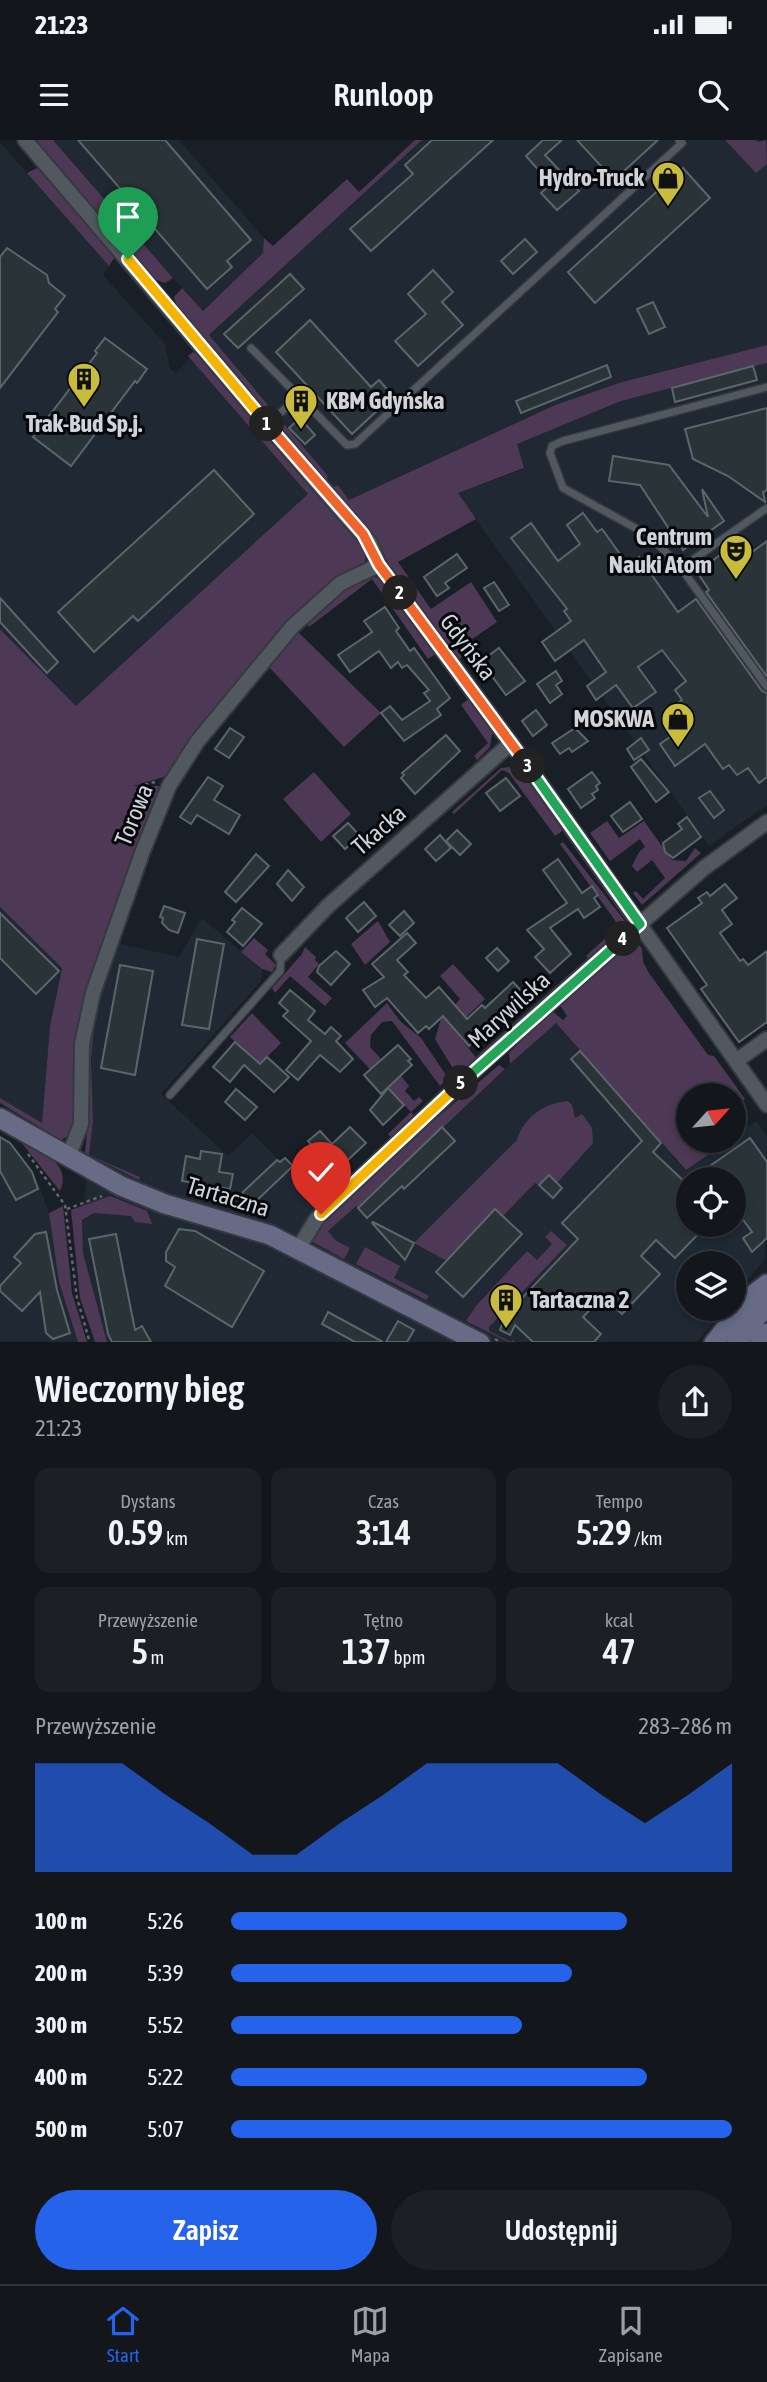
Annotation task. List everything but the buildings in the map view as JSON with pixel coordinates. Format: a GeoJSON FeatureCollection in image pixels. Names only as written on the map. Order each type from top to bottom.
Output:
{"type":"FeatureCollection","features":[{"type":"Feature","properties":{"kind":"street","name":"Gdyńska"},"geometry":{"type":"LineString","coordinates":[[26,140],[363,534],[379,565],[511,743],[767,1105]]}},
{"type":"Feature","properties":{"kind":"street","name":"Torowa"},"geometry":{"type":"LineString","coordinates":[[68,1158],[81,1124],[82,1044],[93,993],[142,853],[169,786],[197,742],[292,627],[341,583],[379,565]]}},
{"type":"Feature","properties":{"kind":"street","name":"Tkacka"},"geometry":{"type":"LineString","coordinates":[[281,955],[328,906],[511,743]]}},
{"type":"Feature","properties":{"kind":"street","name":"Marywilska"},"geometry":{"type":"LineString","coordinates":[[299,1249],[317,1217],[490,1056],[704,868],[767,822]]}},
{"type":"Feature","properties":{"kind":"street"},"geometry":{"type":"LineString","coordinates":[[736,1061],[767,1039]]}},
{"type":"Feature","properties":{"kind":"street","name":"Tartaczna"},"geometry":{"type":"LineString","coordinates":[[0,1118],[68,1158],[146,1197],[244,1226],[299,1249],[480,1342]]}},
{"type":"Feature","properties":{"kind":"street"},"geometry":{"type":"LineString","coordinates":[[714,1342],[750,1297],[767,1284]]}},
{"type":"Feature","properties":{"kind":"street"},"geometry":{"type":"LineString","coordinates":[[737,1342],[767,1304]]}},
{"type":"Feature","properties":{"kind":"street"},"geometry":{"type":"LineString","coordinates":[[760,1342],[767,1333]]}},
{"type":"Feature","properties":{"kind":"lane"},"geometry":{"type":"LineString","coordinates":[[251,348],[342,440],[347,444],[355,444],[681,143],[679,140]]}},
{"type":"Feature","properties":{"kind":"lane"},"geometry":{"type":"LineString","coordinates":[[767,387],[584,434],[552,446],[550,458],[563,488],[649,537],[681,568],[767,687]]}},
{"type":"Feature","properties":{"kind":"lane"},"geometry":{"type":"LineString","coordinates":[[268,424],[299,396]]}},
{"type":"Feature","properties":{"kind":"lane"},"geometry":{"type":"LineString","coordinates":[[681,568],[767,508]]}},
{"type":"Feature","properties":{"kind":"lane"},"geometry":{"type":"LineString","coordinates":[[170,1094],[280,971],[281,955]]}},
{"type":"Feature","properties":{"kind":"path"},"geometry":{"type":"LineString","coordinates":[[26,1151],[67,1209],[77,1298],[90,1342]]}},
{"type":"Feature","properties":{"kind":"path"},"geometry":{"type":"LineString","coordinates":[[67,1209],[112,1192]]}},
{"type":"Feature","properties":{"kind":"shaded area"},"geometry":{"type":"Polygon","coordinates":[[[36,140],[53,140],[173,278],[165,283],[156,280],[36,140]]]}},
{"type":"Feature","properties":{"kind":"shaded area"},"geometry":{"type":"Polygon","coordinates":[[[53,140],[179,140],[264,238],[264,253],[202,311],[53,140]]]}},
{"type":"Feature","properties":{"kind":"shaded area"},"geometry":{"type":"Polygon","coordinates":[[[415,140],[422,140],[209,335],[268,405],[263,408],[177,306],[174,297],[182,288],[203,311],[263,253],[264,238],[273,246],[347,179],[359,192],[415,140]]]}},
{"type":"Feature","properties":{"kind":"shaded area","name":"Hydro-Truck"},"geometry":{"type":"Polygon","coordinates":[[[422,140],[767,140],[767,345],[622,382],[555,405],[349,500],[338,485],[334,487],[327,479],[328,476],[208,336],[422,140]]]}},
{"type":"Feature","properties":{"kind":"shaded area"},"geometry":{"type":"Polygon","coordinates":[[[725,140],[766,140],[767,164],[756,173],[725,140]]]}},
{"type":"Feature","properties":{"kind":"shaded area"},"geometry":{"type":"Polygon","coordinates":[[[0,142],[109,266],[103,275],[165,344],[170,369],[176,373],[190,358],[309,493],[76,706],[0,629],[0,142]]]}},
{"type":"Feature","properties":{"kind":"shaded area"},"geometry":{"type":"Polygon","coordinates":[[[39,167],[116,255],[109,266],[27,173],[39,167]]]}},
{"type":"Feature","properties":{"kind":"shaded area"},"geometry":{"type":"Polygon","coordinates":[[[767,345],[767,363],[621,401],[517,444],[524,468],[458,493],[476,519],[398,562],[431,609],[471,582],[497,622],[459,648],[464,656],[458,660],[394,574],[372,534],[279,428],[283,423],[328,476],[327,479],[334,487],[338,485],[349,500],[555,405],[622,382],[767,345]]]}},
{"type":"Feature","properties":{"kind":"shaded area"},"geometry":{"type":"Polygon","coordinates":[[[193,352],[198,354],[316,493],[357,536],[366,552],[365,565],[331,582],[302,609],[167,776],[133,786],[158,786],[162,790],[120,896],[84,1007],[75,1122],[72,1134],[61,1140],[0,1103],[0,1098],[42,1123],[50,1026],[62,968],[0,907],[0,629],[76,706],[308,494],[188,356],[193,352]]]}},
{"type":"Feature","properties":{"kind":"shaded area"},"geometry":{"type":"Polygon","coordinates":[[[767,363],[767,805],[709,846],[457,493],[524,469],[516,444],[587,414],[621,401],[767,363]]]}},
{"type":"Feature","properties":{"kind":"shaded area"},"geometry":{"type":"Polygon","coordinates":[[[369,576],[384,579],[437,653],[428,659],[372,579],[309,627],[306,621],[331,595],[369,576]]]}},
{"type":"Feature","properties":{"kind":"shaded area"},"geometry":{"type":"Polygon","coordinates":[[[297,631],[381,713],[344,747],[269,667],[259,681],[255,679],[297,631]]]}},
{"type":"Feature","properties":{"kind":"shaded area"},"geometry":{"type":"Polygon","coordinates":[[[471,697],[496,732],[492,734],[490,747],[477,760],[474,756],[488,743],[461,705],[471,697]]]}},
{"type":"Feature","properties":{"kind":"shaded area"},"geometry":{"type":"Polygon","coordinates":[[[521,767],[565,829],[555,836],[509,773],[502,770],[454,814],[452,812],[501,768],[517,770],[521,767]]]}},
{"type":"Feature","properties":{"kind":"shaded area"},"geometry":{"type":"Polygon","coordinates":[[[314,772],[351,814],[321,842],[283,799],[314,772]]]}},
{"type":"Feature","properties":{"kind":"shaded area"},"geometry":{"type":"Polygon","coordinates":[[[607,821],[619,838],[644,821],[672,860],[686,861],[695,848],[701,853],[642,905],[633,893],[636,891],[643,899],[665,878],[652,860],[637,872],[632,866],[639,852],[645,847],[640,839],[610,861],[590,833],[607,821]]]}},
{"type":"Feature","properties":{"kind":"shaded area"},"geometry":{"type":"Polygon","coordinates":[[[563,842],[625,921],[624,930],[590,960],[586,956],[619,926],[560,844],[563,842]]]}},
{"type":"Feature","properties":{"kind":"shaded area"},"geometry":{"type":"Polygon","coordinates":[[[0,907],[62,967],[50,1026],[42,1124],[0,1098],[0,907]]]}},
{"type":"Feature","properties":{"kind":"shaded area"},"geometry":{"type":"Polygon","coordinates":[[[202,918],[262,969],[261,981],[161,1094],[228,1156],[252,1133],[338,1222],[356,1205],[359,1207],[555,1022],[682,1167],[676,1167],[676,1237],[746,1237],[746,1167],[689,1167],[710,1153],[746,1153],[746,1128],[756,1121],[767,1136],[765,1259],[746,1282],[746,1251],[676,1251],[676,1321],[714,1321],[697,1342],[107,1342],[83,1253],[82,1220],[93,1121],[90,1079],[95,1019],[117,943],[179,957],[202,918]]]}},
{"type":"Feature","properties":{"kind":"shaded area"},"geometry":{"type":"Polygon","coordinates":[[[378,921],[390,942],[365,965],[351,944],[378,921]]]}},
{"type":"Feature","properties":{"kind":"shaded area"},"geometry":{"type":"Polygon","coordinates":[[[254,938],[268,950],[265,954],[276,965],[272,972],[262,969],[241,952],[254,938]]]}},
{"type":"Feature","properties":{"kind":"shaded area"},"geometry":{"type":"Polygon","coordinates":[[[631,939],[642,948],[643,962],[649,973],[708,1055],[714,1056],[733,1083],[676,1083],[676,1153],[711,1153],[690,1167],[683,1167],[556,1023],[510,1064],[509,1053],[551,1010],[563,1020],[567,1016],[559,1004],[631,939]]]}},
{"type":"Feature","properties":{"kind":"shaded area"},"geometry":{"type":"Polygon","coordinates":[[[305,947],[316,957],[315,960],[319,964],[308,977],[332,998],[325,1006],[290,976],[275,993],[272,988],[305,947]]]}},
{"type":"Feature","properties":{"kind":"shaded area"},"geometry":{"type":"Polygon","coordinates":[[[115,949],[95,1019],[91,1061],[93,1121],[89,1155],[85,1153],[88,1055],[92,1024],[115,949]]]}},
{"type":"Feature","properties":{"kind":"shaded area"},"geometry":{"type":"Polygon","coordinates":[[[453,964],[485,999],[463,1020],[454,1006],[460,999],[440,976],[453,964]]]}},
{"type":"Feature","properties":{"kind":"shaded area"},"geometry":{"type":"Polygon","coordinates":[[[387,1003],[400,1021],[421,1038],[448,1078],[440,1086],[392,1021],[382,1022],[371,1035],[370,1047],[398,1078],[401,1076],[409,1086],[405,1091],[414,1101],[419,1097],[423,1101],[411,1112],[345,1043],[387,1003]]]}},
{"type":"Feature","properties":{"kind":"shaded area"},"geometry":{"type":"Polygon","coordinates":[[[252,1013],[281,1043],[260,1064],[230,1037],[252,1013]]]}},
{"type":"Feature","properties":{"kind":"shaded area"},"geometry":{"type":"Polygon","coordinates":[[[442,1015],[478,1060],[462,1075],[457,1070],[455,1072],[435,1039],[442,1015]]]}},
{"type":"Feature","properties":{"kind":"shaded area"},"geometry":{"type":"Polygon","coordinates":[[[499,1065],[505,1069],[358,1208],[356,1206],[328,1231],[335,1240],[350,1248],[344,1259],[313,1242],[318,1227],[425,1128],[499,1065]]]}},
{"type":"Feature","properties":{"kind":"shaded area"},"geometry":{"type":"Polygon","coordinates":[[[568,1101],[572,1105],[575,1118],[582,1114],[592,1128],[593,1143],[557,1183],[549,1176],[539,1185],[535,1183],[503,1216],[495,1209],[447,1261],[414,1243],[517,1140],[530,1118],[543,1108],[568,1101]]]}},
{"type":"Feature","properties":{"kind":"shaded area"},"geometry":{"type":"Polygon","coordinates":[[[411,1112],[415,1117],[392,1139],[388,1134],[411,1112]]]}},
{"type":"Feature","properties":{"kind":"shaded area"},"geometry":{"type":"Polygon","coordinates":[[[0,1137],[10,1143],[32,1172],[40,1188],[49,1213],[59,1282],[78,1342],[0,1342],[0,1137]]]}},
{"type":"Feature","properties":{"kind":"shaded area"},"geometry":{"type":"Polygon","coordinates":[[[17,1137],[43,1152],[58,1165],[63,1181],[60,1191],[17,1137]]]}},
{"type":"Feature","properties":{"kind":"shaded area"},"geometry":{"type":"Polygon","coordinates":[[[89,1155],[140,1177],[139,1180],[89,1155]]]}},
{"type":"Feature","properties":{"kind":"shaded area"},"geometry":{"type":"Polygon","coordinates":[[[110,1196],[147,1211],[152,1224],[135,1222],[131,1216],[94,1213],[82,1220],[83,1253],[107,1342],[95,1342],[80,1298],[71,1210],[110,1196]]]}},
{"type":"Feature","properties":{"kind":"shaded area"},"geometry":{"type":"Polygon","coordinates":[[[63,1206],[72,1293],[87,1342],[78,1342],[59,1282],[49,1213],[63,1206]]]}},
{"type":"Feature","properties":{"kind":"shaded area"},"geometry":{"type":"Polygon","coordinates":[[[551,1231],[567,1245],[489,1327],[489,1331],[511,1342],[466,1321],[476,1306],[527,1251],[537,1260],[552,1244],[545,1237],[551,1231]]]}},
{"type":"Feature","properties":{"kind":"shaded area"},"geometry":{"type":"Polygon","coordinates":[[[365,1247],[400,1266],[394,1278],[429,1296],[426,1300],[356,1264],[365,1247]]]}},
{"type":"Feature","properties":{"kind":"place","name":"Hydro-Truck"},"geometry":{"type":"Point","coordinates":[668,208]}},
{"type":"Feature","properties":{"kind":"place","name":"Trak-Bud Sp.j."},"geometry":{"type":"Point","coordinates":[84,409]}},
{"type":"Feature","properties":{"kind":"place","name":"KBM Gdyńska"},"geometry":{"type":"Point","coordinates":[301,431]}},
{"type":"Feature","properties":{"kind":"place","name":"Centrum Nauki Atom"},"geometry":{"type":"Point","coordinates":[736,581]}},
{"type":"Feature","properties":{"kind":"place","name":"MOSKWA"},"geometry":{"type":"Point","coordinates":[678,749]}},
{"type":"Feature","properties":{"kind":"place","name":"Tartaczna 2"},"geometry":{"type":"Point","coordinates":[506,1330]}},
{"type":"Feature","properties":{"kind":"route"},"geometry":{"type":"LineString","coordinates":[[128,259],[370,543],[379,565],[502,730],[640,924],[490,1056],[321,1214]]}}]}
